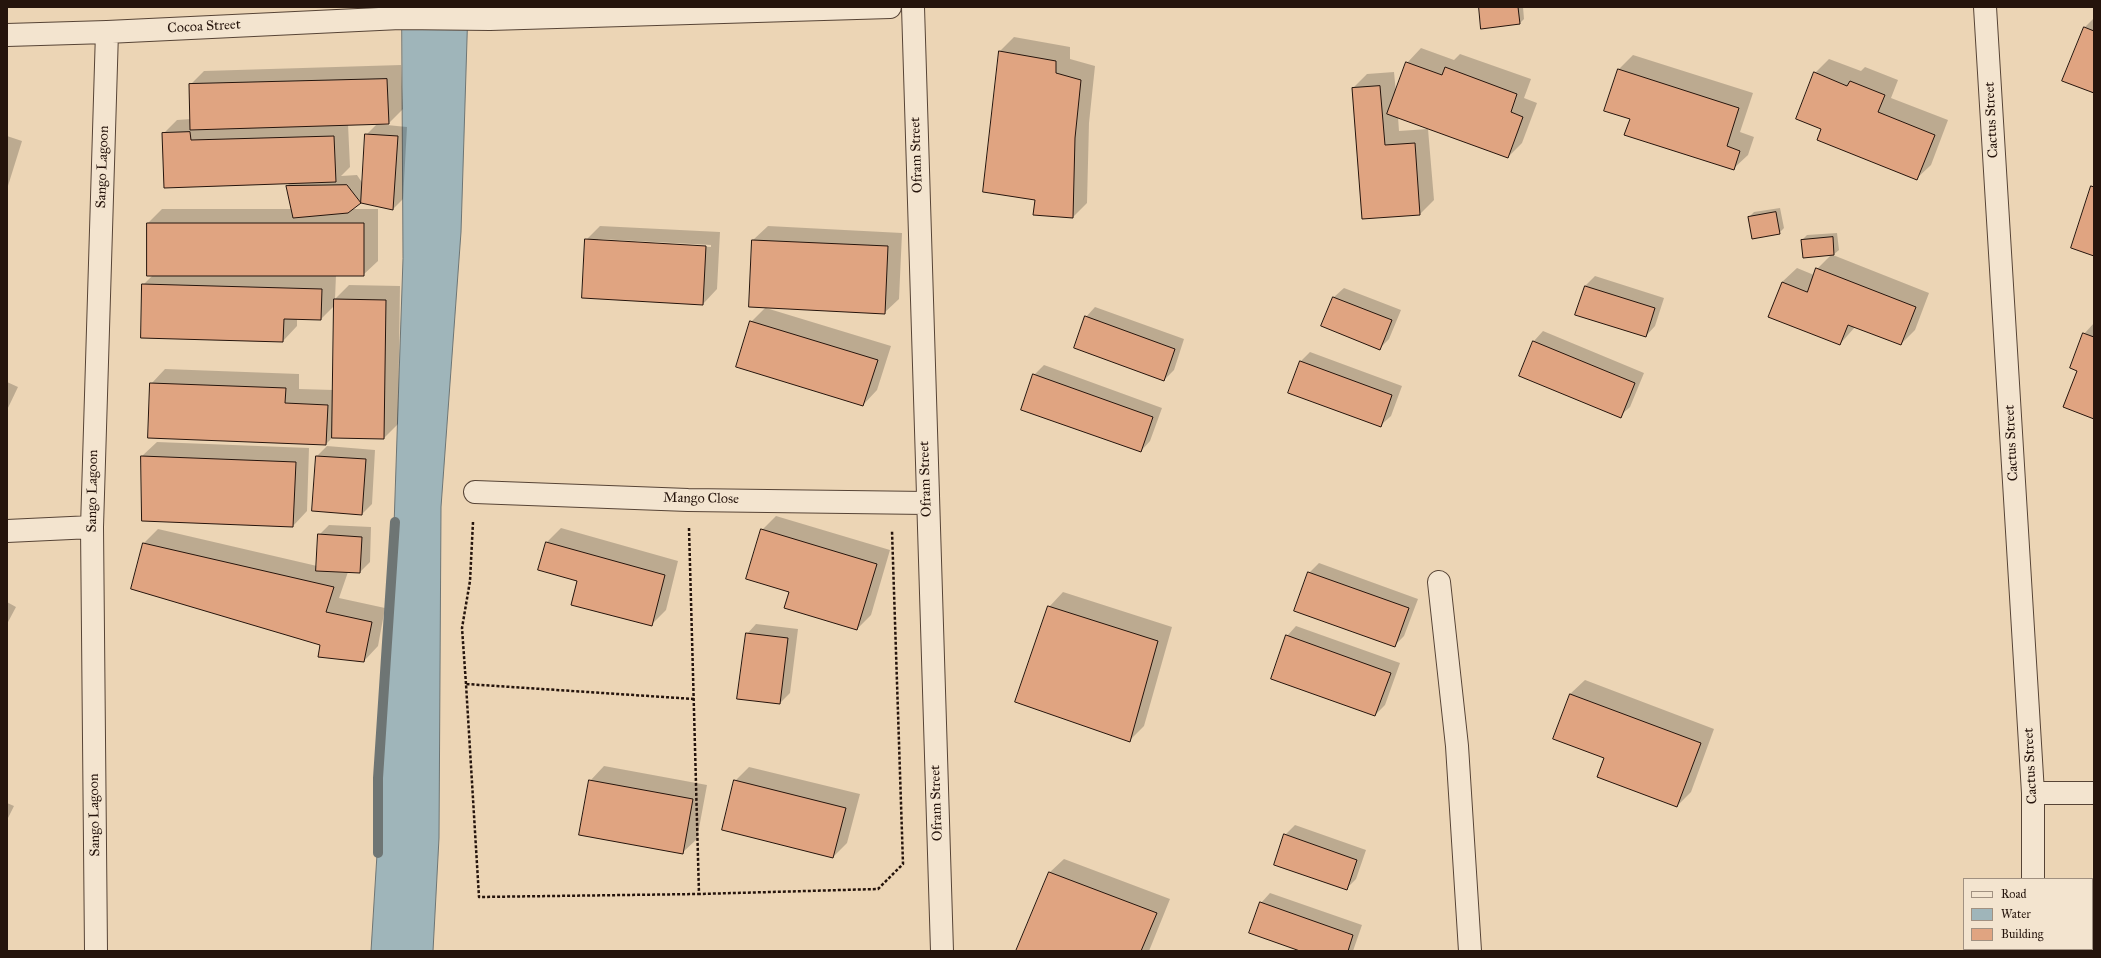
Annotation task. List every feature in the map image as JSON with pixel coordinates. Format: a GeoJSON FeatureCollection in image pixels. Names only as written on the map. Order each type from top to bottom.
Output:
{"type":"FeatureCollection","features":[{"type":"Feature","properties":{"kind":"street"},"geometry":{"type":"LineString","coordinates":[[731,9],[890,7]]}},
{"type":"Feature","properties":{"kind":"street","name":"Ofram Street"},"geometry":{"type":"LineString","coordinates":[[913,7],[927,503],[942,951]]}},
{"type":"Feature","properties":{"kind":"street","name":"Cactus Street"},"geometry":{"type":"LineString","coordinates":[[1985,7],[2033,793],[2033,878]]}},
{"type":"Feature","properties":{"kind":"street","name":"Cocoa Street"},"geometry":{"type":"LineString","coordinates":[[7,34],[107,32],[400,18],[490,19],[731,9]]}},
{"type":"Feature","properties":{"kind":"street","name":"Sango Lagoon"},"geometry":{"type":"LineString","coordinates":[[96,951],[92,527],[107,32]]}},
{"type":"Feature","properties":{"kind":"street","name":"Mango Close"},"geometry":{"type":"LineString","coordinates":[[475,492],[688,500],[927,503]]}},
{"type":"Feature","properties":{"kind":"street"},"geometry":{"type":"LineString","coordinates":[[7,531],[92,527]]}},
{"type":"Feature","properties":{"kind":"street"},"geometry":{"type":"LineString","coordinates":[[1439,582],[1457,746],[1470,951]]}},
{"type":"Feature","properties":{"kind":"street"},"geometry":{"type":"LineString","coordinates":[[2033,793],[2094,793]]}},
{"type":"Feature","properties":{"kind":"path"},"geometry":{"type":"LineString","coordinates":[[475,492],[470,581],[462,628],[479,897],[700,894],[878,889],[902,864],[892,502]]}},
{"type":"Feature","properties":{"kind":"path"},"geometry":{"type":"LineString","coordinates":[[688,500],[700,894]]}},
{"type":"Feature","properties":{"kind":"path"},"geometry":{"type":"LineString","coordinates":[[466,684],[694,699]]}},
{"type":"Feature","properties":{"kind":"water"},"geometry":{"type":"Polygon","coordinates":[[[402,7],[468,7],[461,232],[441,507],[439,838],[433,951],[371,951],[390,645],[403,259],[402,7]]]}},
{"type":"Feature","properties":{"kind":"building"},"geometry":{"type":"Polygon","coordinates":[[[1479,7],[1518,7],[1520,24],[1481,29],[1479,7]]]}},
{"type":"Feature","properties":{"kind":"building"},"geometry":{"type":"Polygon","coordinates":[[[2084,27],[2094,31],[2094,93],[2062,81],[2084,27]]]}},
{"type":"Feature","properties":{"kind":"building"},"geometry":{"type":"Polygon","coordinates":[[[999,51],[1056,61],[1056,73],[1081,80],[1075,138],[1073,218],[1033,215],[1035,200],[983,192],[999,51]]]}},
{"type":"Feature","properties":{"kind":"building"},"geometry":{"type":"Polygon","coordinates":[[[1406,62],[1442,75],[1445,67],[1517,94],[1511,112],[1523,117],[1508,158],[1387,114],[1406,62]]]}},
{"type":"Feature","properties":{"kind":"building"},"geometry":{"type":"Polygon","coordinates":[[[1618,69],[1739,108],[1727,146],[1740,151],[1734,170],[1624,135],[1630,119],[1604,111],[1618,69]]]}},
{"type":"Feature","properties":{"kind":"building"},"geometry":{"type":"Polygon","coordinates":[[[1814,72],[1847,86],[1850,81],[1885,95],[1878,112],[1935,135],[1917,180],[1817,140],[1821,129],[1796,119],[1814,72]]]}},
{"type":"Feature","properties":{"kind":"building"},"geometry":{"type":"Polygon","coordinates":[[[387,79],[389,124],[190,130],[189,84],[387,79]]]}},
{"type":"Feature","properties":{"kind":"building"},"geometry":{"type":"Polygon","coordinates":[[[1380,86],[1385,145],[1415,143],[1420,215],[1362,219],[1352,88],[1380,86]]]}},
{"type":"Feature","properties":{"kind":"building"},"geometry":{"type":"Polygon","coordinates":[[[190,132],[191,140],[334,136],[336,182],[164,188],[162,133],[190,132]]]}},
{"type":"Feature","properties":{"kind":"building"},"geometry":{"type":"Polygon","coordinates":[[[365,134],[398,136],[393,210],[361,203],[365,134]]]}},
{"type":"Feature","properties":{"kind":"building"},"geometry":{"type":"Polygon","coordinates":[[[347,185],[361,203],[348,213],[293,218],[286,186],[347,185]]]}},
{"type":"Feature","properties":{"kind":"building"},"geometry":{"type":"Polygon","coordinates":[[[2091,186],[2094,187],[2094,256],[2071,248],[2091,186]]]}},
{"type":"Feature","properties":{"kind":"building"},"geometry":{"type":"Polygon","coordinates":[[[1776,212],[1780,234],[1752,239],[1748,217],[1776,212]]]}},
{"type":"Feature","properties":{"kind":"building"},"geometry":{"type":"Polygon","coordinates":[[[147,223],[364,223],[364,276],[147,276],[147,223]]]}},
{"type":"Feature","properties":{"kind":"building"},"geometry":{"type":"Polygon","coordinates":[[[1833,237],[1834,255],[1803,258],[1801,240],[1833,237]]]}},
{"type":"Feature","properties":{"kind":"building"},"geometry":{"type":"Polygon","coordinates":[[[585,239],[706,246],[703,305],[582,298],[585,239]]]}},
{"type":"Feature","properties":{"kind":"building"},"geometry":{"type":"Polygon","coordinates":[[[752,240],[888,246],[885,314],[749,307],[752,240]]]}},
{"type":"Feature","properties":{"kind":"building"},"geometry":{"type":"Polygon","coordinates":[[[1816,268],[1916,307],[1901,345],[1848,325],[1840,345],[1768,317],[1782,282],[1807,292],[1816,268]]]}},
{"type":"Feature","properties":{"kind":"building"},"geometry":{"type":"Polygon","coordinates":[[[142,284],[322,289],[321,320],[284,319],[283,342],[141,338],[142,284]]]}},
{"type":"Feature","properties":{"kind":"building"},"geometry":{"type":"Polygon","coordinates":[[[1585,286],[1655,308],[1646,337],[1575,315],[1585,286]]]}},
{"type":"Feature","properties":{"kind":"building"},"geometry":{"type":"Polygon","coordinates":[[[1333,297],[1392,320],[1380,350],[1321,326],[1333,297]]]}},
{"type":"Feature","properties":{"kind":"building"},"geometry":{"type":"Polygon","coordinates":[[[334,299],[386,300],[384,439],[332,438],[334,299]]]}},
{"type":"Feature","properties":{"kind":"building"},"geometry":{"type":"Polygon","coordinates":[[[1085,316],[1175,349],[1164,381],[1074,348],[1085,316]]]}},
{"type":"Feature","properties":{"kind":"building"},"geometry":{"type":"Polygon","coordinates":[[[750,321],[878,360],[863,406],[736,367],[750,321]]]}},
{"type":"Feature","properties":{"kind":"building"},"geometry":{"type":"Polygon","coordinates":[[[2083,333],[2094,337],[2094,419],[2063,407],[2077,371],[2070,368],[2083,333]]]}},
{"type":"Feature","properties":{"kind":"building"},"geometry":{"type":"Polygon","coordinates":[[[1533,341],[1635,383],[1621,418],[1519,376],[1533,341]]]}},
{"type":"Feature","properties":{"kind":"building"},"geometry":{"type":"Polygon","coordinates":[[[1300,361],[1392,395],[1381,427],[1288,393],[1300,361]]]}},
{"type":"Feature","properties":{"kind":"building"},"geometry":{"type":"Polygon","coordinates":[[[1033,374],[1153,417],[1141,452],[1021,410],[1033,374]]]}},
{"type":"Feature","properties":{"kind":"building"},"geometry":{"type":"Polygon","coordinates":[[[150,383],[286,388],[285,403],[328,405],[326,445],[148,438],[150,383]]]}},
{"type":"Feature","properties":{"kind":"building"},"geometry":{"type":"Polygon","coordinates":[[[141,456],[296,462],[293,527],[142,521],[141,456]]]}},
{"type":"Feature","properties":{"kind":"building"},"geometry":{"type":"Polygon","coordinates":[[[316,456],[366,459],[362,515],[312,511],[316,456]]]}},
{"type":"Feature","properties":{"kind":"building"},"geometry":{"type":"Polygon","coordinates":[[[761,529],[877,564],[857,630],[784,608],[789,592],[746,579],[761,529]]]}},
{"type":"Feature","properties":{"kind":"building"},"geometry":{"type":"Polygon","coordinates":[[[318,534],[362,537],[360,573],[316,571],[318,534]]]}},
{"type":"Feature","properties":{"kind":"building"},"geometry":{"type":"Polygon","coordinates":[[[546,542],[665,575],[652,626],[571,605],[577,581],[538,570],[546,542]]]}},
{"type":"Feature","properties":{"kind":"building"},"geometry":{"type":"Polygon","coordinates":[[[143,543],[334,587],[326,612],[372,622],[364,662],[318,657],[320,645],[131,589],[143,543]]]}},
{"type":"Feature","properties":{"kind":"building"},"geometry":{"type":"Polygon","coordinates":[[[1308,572],[1409,608],[1395,647],[1294,611],[1308,572]]]}},
{"type":"Feature","properties":{"kind":"building"},"geometry":{"type":"Polygon","coordinates":[[[1048,606],[1158,641],[1130,742],[1015,702],[1048,606]]]}},
{"type":"Feature","properties":{"kind":"building"},"geometry":{"type":"Polygon","coordinates":[[[746,633],[788,638],[780,704],[737,699],[746,633]]]}},
{"type":"Feature","properties":{"kind":"building"},"geometry":{"type":"Polygon","coordinates":[[[1286,635],[1391,673],[1375,716],[1271,679],[1286,635]]]}},
{"type":"Feature","properties":{"kind":"building"},"geometry":{"type":"Polygon","coordinates":[[[1570,694],[1701,743],[1677,807],[1597,777],[1604,758],[1553,739],[1570,694]]]}},
{"type":"Feature","properties":{"kind":"building"},"geometry":{"type":"Polygon","coordinates":[[[589,780],[693,799],[683,854],[579,835],[589,780]]]}},
{"type":"Feature","properties":{"kind":"building"},"geometry":{"type":"Polygon","coordinates":[[[734,780],[846,808],[833,858],[722,830],[734,780]]]}},
{"type":"Feature","properties":{"kind":"building"},"geometry":{"type":"Polygon","coordinates":[[[1284,834],[1357,860],[1347,890],[1274,865],[1284,834]]]}},
{"type":"Feature","properties":{"kind":"building"},"geometry":{"type":"Polygon","coordinates":[[[1049,872],[1157,913],[1141,951],[1016,951],[1049,872]]]}},
{"type":"Feature","properties":{"kind":"building"},"geometry":{"type":"Polygon","coordinates":[[[1260,902],[1353,935],[1348,951],[1300,951],[1249,933],[1260,902]]]}},
{"type":"Feature","properties":{"kind":"waterway"},"geometry":{"type":"LineString","coordinates":[[378,853],[378,778],[395,522]]}}]}
